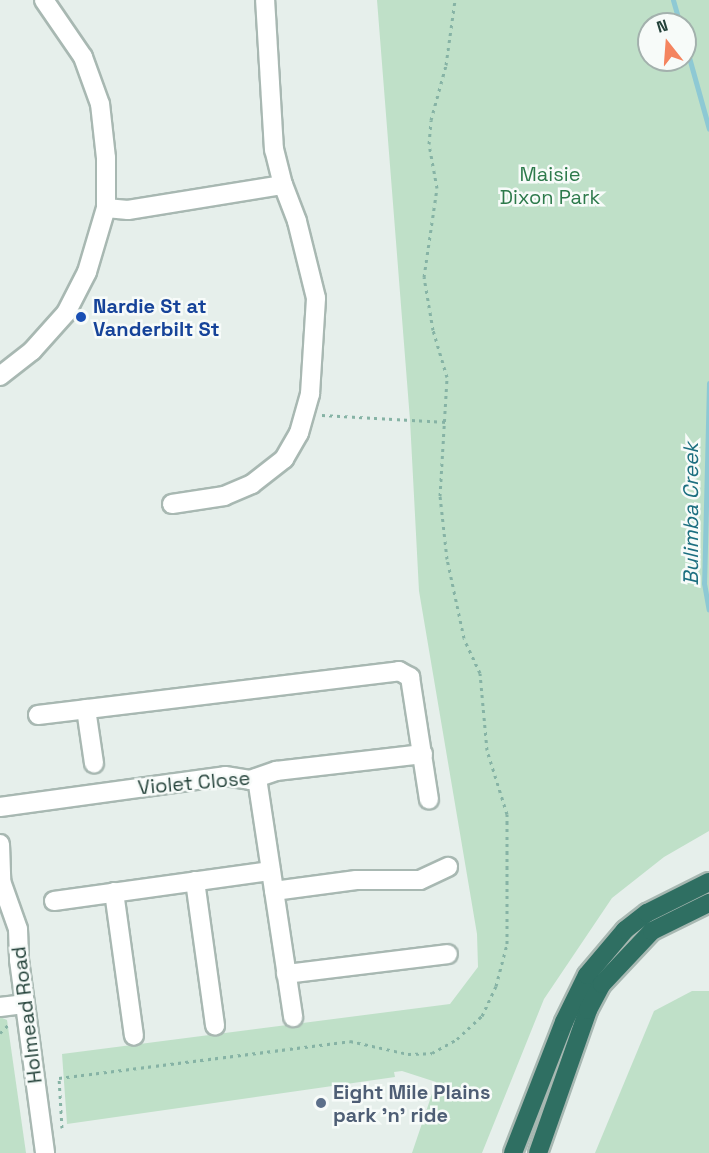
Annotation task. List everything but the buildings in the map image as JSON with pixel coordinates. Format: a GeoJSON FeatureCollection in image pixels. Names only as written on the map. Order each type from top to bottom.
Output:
{"type":"FeatureCollection","features":[{"type":"Feature","properties":{"kind":"highway"},"geometry":{"type":"LineString","coordinates":[[513,1153],[564,1022],[587,975],[625,930],[647,913],[709,882]]}},
{"type":"Feature","properties":{"kind":"highway"},"geometry":{"type":"LineString","coordinates":[[538,1153],[588,1010],[602,984],[652,931],[709,903]]}},
{"type":"Feature","properties":{"kind":"street"},"geometry":{"type":"LineString","coordinates":[[0,376],[32,351],[66,312],[87,272],[106,208],[106,158],[100,104],[83,57],[44,0]]}},
{"type":"Feature","properties":{"kind":"street"},"geometry":{"type":"LineString","coordinates":[[172,504],[224,496],[252,484],[284,459],[305,413],[310,394],[316,298],[297,221],[283,185],[274,150],[265,0]]}},
{"type":"Feature","properties":{"kind":"street"},"geometry":{"type":"LineString","coordinates":[[106,208],[128,210],[283,185]]}},
{"type":"Feature","properties":{"kind":"street"},"geometry":{"type":"LineString","coordinates":[[38,716],[399,671],[410,677],[429,800]]}},
{"type":"Feature","properties":{"kind":"street"},"geometry":{"type":"LineString","coordinates":[[86,709],[94,763]]}},
{"type":"Feature","properties":{"kind":"street","name":"Violet Close"},"geometry":{"type":"LineString","coordinates":[[0,807],[194,779],[257,778],[276,771],[423,754]]}},
{"type":"Feature","properties":{"kind":"street"},"geometry":{"type":"LineString","coordinates":[[257,778],[293,1017]]}},
{"type":"Feature","properties":{"kind":"street","name":"Holmead Road"},"geometry":{"type":"LineString","coordinates":[[0,844],[1,881],[18,929],[24,1004],[45,1153]]}},
{"type":"Feature","properties":{"kind":"street"},"geometry":{"type":"LineString","coordinates":[[274,891],[356,880],[420,880],[448,867]]}},
{"type":"Feature","properties":{"kind":"street"},"geometry":{"type":"LineString","coordinates":[[54,901],[271,871]]}},
{"type":"Feature","properties":{"kind":"street"},"geometry":{"type":"LineString","coordinates":[[195,881],[216,1026]]}},
{"type":"Feature","properties":{"kind":"street"},"geometry":{"type":"LineString","coordinates":[[114,892],[134,1036]]}},
{"type":"Feature","properties":{"kind":"street"},"geometry":{"type":"LineString","coordinates":[[286,974],[448,954]]}},
{"type":"Feature","properties":{"kind":"street"},"geometry":{"type":"LineString","coordinates":[[0,1007],[24,1004]]}},
{"type":"Feature","properties":{"kind":"path"},"geometry":{"type":"LineString","coordinates":[[305,413],[447,422],[447,377],[433,330],[424,277],[437,188],[429,144],[431,120],[446,66],[455,0]]}},
{"type":"Feature","properties":{"kind":"path"},"geometry":{"type":"LineString","coordinates":[[0,1033],[11,1022]]}},
{"type":"Feature","properties":{"kind":"path"},"geometry":{"type":"LineString","coordinates":[[59,1078],[63,1137]]}},
{"type":"Feature","properties":{"kind":"green space","name":"Maisie Dixon Park"},"geometry":{"type":"Polygon","coordinates":[[[377,0],[709,0],[709,831],[664,857],[612,898],[544,999],[482,1153],[412,1153],[436,1082],[402,1071],[394,1072],[395,1077],[67,1124],[62,1054],[450,1004],[478,967],[477,934],[419,591],[410,420],[377,0]]]}},
{"type":"Feature","properties":{"kind":"green space"},"geometry":{"type":"Polygon","coordinates":[[[692,991],[709,991],[709,1153],[595,1153],[654,1011],[692,991]]]}},
{"type":"Feature","properties":{"kind":"green space"},"geometry":{"type":"Polygon","coordinates":[[[0,1017],[7,1020],[26,1153],[0,1153],[0,1017]]]}},
{"type":"Feature","properties":{"kind":"waterway","name":"Bulimba Creek"},"geometry":{"type":"LineString","coordinates":[[673,0],[676,12]]}},
{"type":"Feature","properties":{"kind":"waterway","name":"Bulimba Creek"},"geometry":{"type":"LineString","coordinates":[[693,72],[709,129]]}},
{"type":"Feature","properties":{"kind":"waterway","name":"Bulimba Creek"},"geometry":{"type":"LineString","coordinates":[[709,383],[704,583],[709,610]]}},
{"type":"Feature","properties":{"kind":"place","name":"Nardie St at Vanderbilt St"},"geometry":{"type":"Point","coordinates":[81,317]}},
{"type":"Feature","properties":{"kind":"place","name":"Eight Mile Plains park 'n' ride"},"geometry":{"type":"Point","coordinates":[321,1103]}}]}
